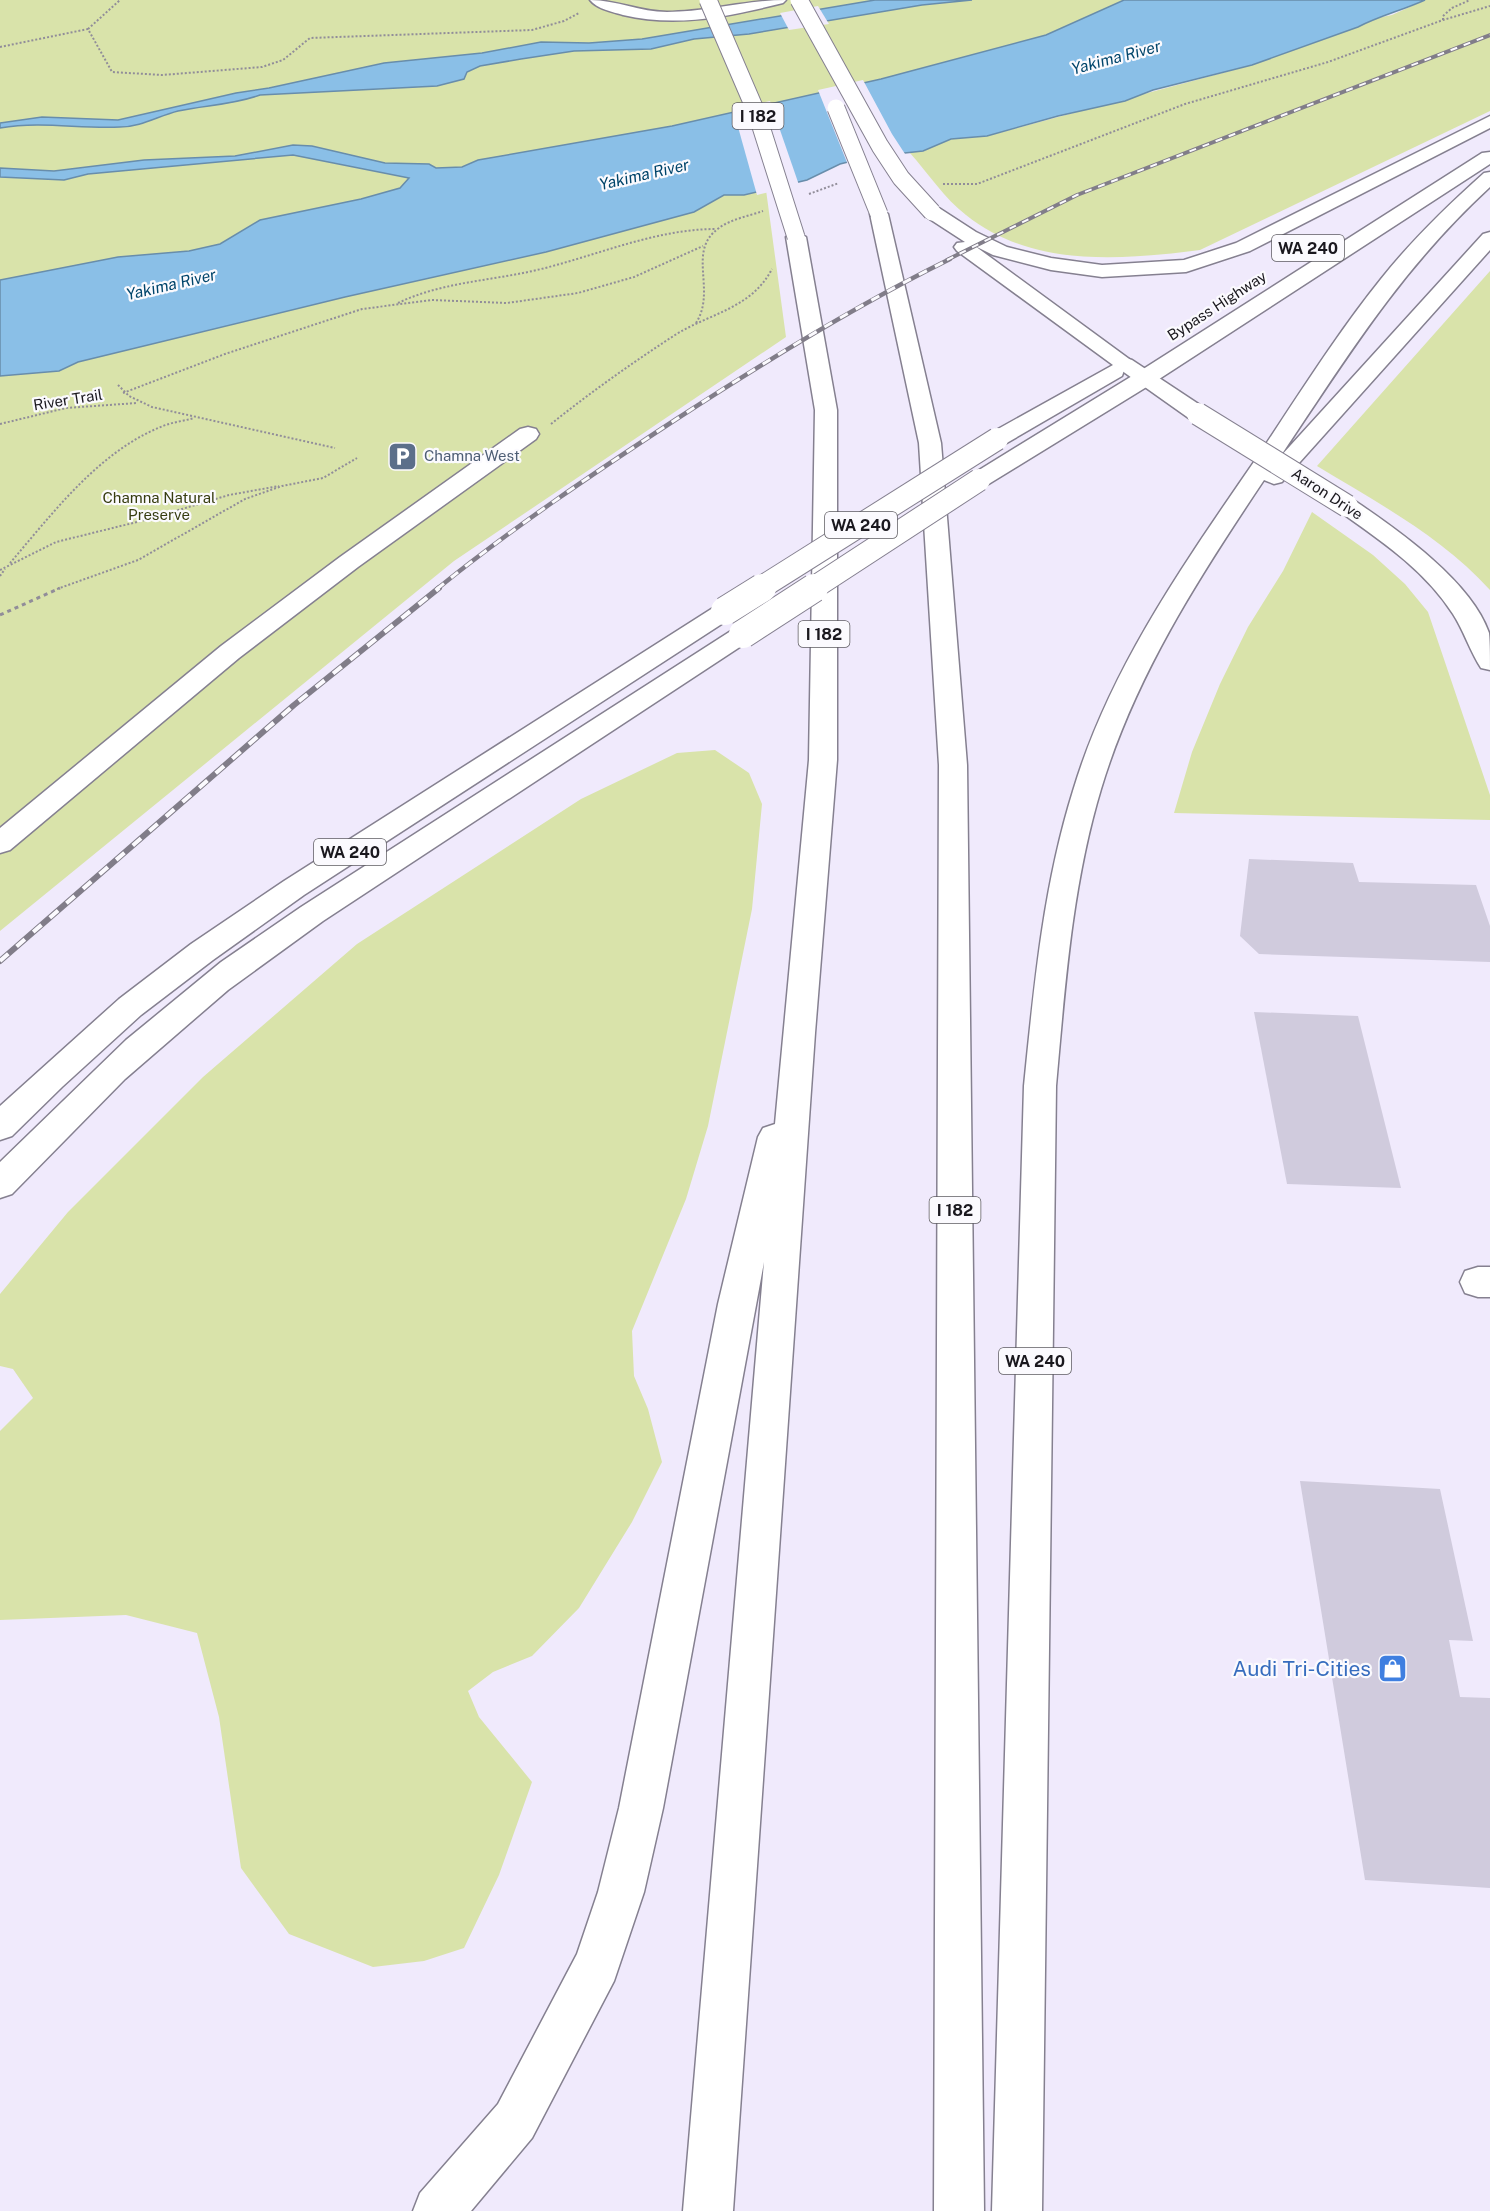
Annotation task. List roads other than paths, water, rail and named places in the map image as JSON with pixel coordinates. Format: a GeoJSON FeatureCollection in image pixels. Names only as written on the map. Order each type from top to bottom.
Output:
{"type":"FeatureCollection","features":[{"type":"Feature","properties":{"kind":"main road"},"geometry":{"type":"LineString","coordinates":[[599,0],[613,9],[644,15],[675,15],[754,6],[779,0],[812,59]]}},
{"type":"Feature","properties":{"kind":"main road","name":"I 182"},"geometry":{"type":"LineString","coordinates":[[708,0],[757,114],[796,237],[826,410],[823,760],[799,1033],[708,2211]]}},
{"type":"Feature","properties":{"kind":"main road","name":"Aaron Drive"},"geometry":{"type":"LineString","coordinates":[[799,0],[820,31],[855,103],[894,168],[956,239],[986,265],[1134,359],[1145,378],[1198,414],[1347,506],[1403,546],[1444,583],[1474,626],[1490,662]]}},
{"type":"Feature","properties":{"kind":"main road","name":"I 182"},"geometry":{"type":"LineString","coordinates":[[826,88],[854,147],[879,214],[930,443],[953,765],[959,2211]]}},
{"type":"Feature","properties":{"kind":"main road"},"geometry":{"type":"LineString","coordinates":[[932,212],[969,236],[1000,250],[1050,264],[1102,271],[1186,266],[1243,247],[1490,121]]}},
{"type":"Feature","properties":{"kind":"main road"},"geometry":{"type":"LineString","coordinates":[[1400,189],[1490,131]]}},
{"type":"Feature","properties":{"kind":"main road","name":"Bypass Highway"},"geometry":{"type":"LineString","coordinates":[[0,1184],[107,1077],[186,1006],[312,914],[1025,451],[1145,378],[1490,156]]}},
{"type":"Feature","properties":{"kind":"main road","name":"WA 240"},"geometry":{"type":"LineString","coordinates":[[1017,2211],[1040,1086],[1054,935],[1080,812],[1101,748],[1153,635],[1209,545],[1376,298],[1453,211],[1490,177]]}},
{"type":"Feature","properties":{"kind":"main road"},"geometry":{"type":"LineString","coordinates":[[1209,545],[1308,441],[1490,238]]}},
{"type":"Feature","properties":{"kind":"main road","name":"WA 240"},"geometry":{"type":"LineString","coordinates":[[0,1127],[50,1078],[130,1007],[202,951],[294,888],[997,439],[1134,359]]}},
{"type":"Feature","properties":{"kind":"main road"},"geometry":{"type":"LineString","coordinates":[[0,843],[139,725],[239,645],[349,562],[528,434]]}},
{"type":"Feature","properties":{"kind":"main road"},"geometry":{"type":"LineString","coordinates":[[438,2211],[515,2121],[597,1964],[621,1892],[641,1808],[736,1304],[799,1033]]}},
{"type":"Feature","properties":{"kind":"water"},"geometry":{"type":"Polygon","coordinates":[[[875,0],[972,0],[922,5],[749,34],[694,39],[651,49],[574,51],[521,59],[480,66],[467,72],[464,79],[437,86],[260,95],[240,101],[178,111],[128,127],[31,125],[0,128],[0,123],[42,117],[118,120],[384,63],[482,53],[541,42],[589,43],[642,39],[875,0]]]}},
{"type":"Feature","properties":{"kind":"water","name":"Yakima River"},"geometry":{"type":"Polygon","coordinates":[[[1124,0],[1425,0],[1252,65],[1153,90],[1125,101],[1058,116],[987,136],[951,139],[923,151],[868,157],[840,164],[807,180],[744,195],[724,195],[694,212],[546,252],[345,297],[78,362],[59,371],[0,376],[0,280],[118,257],[189,251],[220,244],[260,220],[361,199],[400,188],[409,178],[293,155],[88,174],[64,180],[0,177],[0,168],[54,171],[144,160],[235,156],[293,145],[312,146],[385,163],[429,164],[436,168],[462,167],[478,160],[672,126],[881,79],[1046,35],[1124,0]]]}},
{"type":"Feature","properties":{"kind":"railway"},"geometry":{"type":"LineString","coordinates":[[947,260],[1077,195],[1490,35]]}},
{"type":"Feature","properties":{"kind":"railway"},"geometry":{"type":"LineString","coordinates":[[437,589],[494,544],[708,398],[845,315],[950,259]]}},
{"type":"Feature","properties":{"kind":"railway"},"geometry":{"type":"LineString","coordinates":[[0,961],[294,705],[439,588]]}},
{"type":"Feature","properties":{"kind":"place","name":"Chamna West"},"geometry":{"type":"Point","coordinates":[403,456]}},
{"type":"Feature","properties":{"kind":"place","name":"Audi Tri-Cities"},"geometry":{"type":"Point","coordinates":[1392,1669]}},
{"type":"Feature","properties":{"kind":"park label","name":"Chamna Natural Preserve"},"geometry":{"type":"Point","coordinates":[159,506]}}]}
